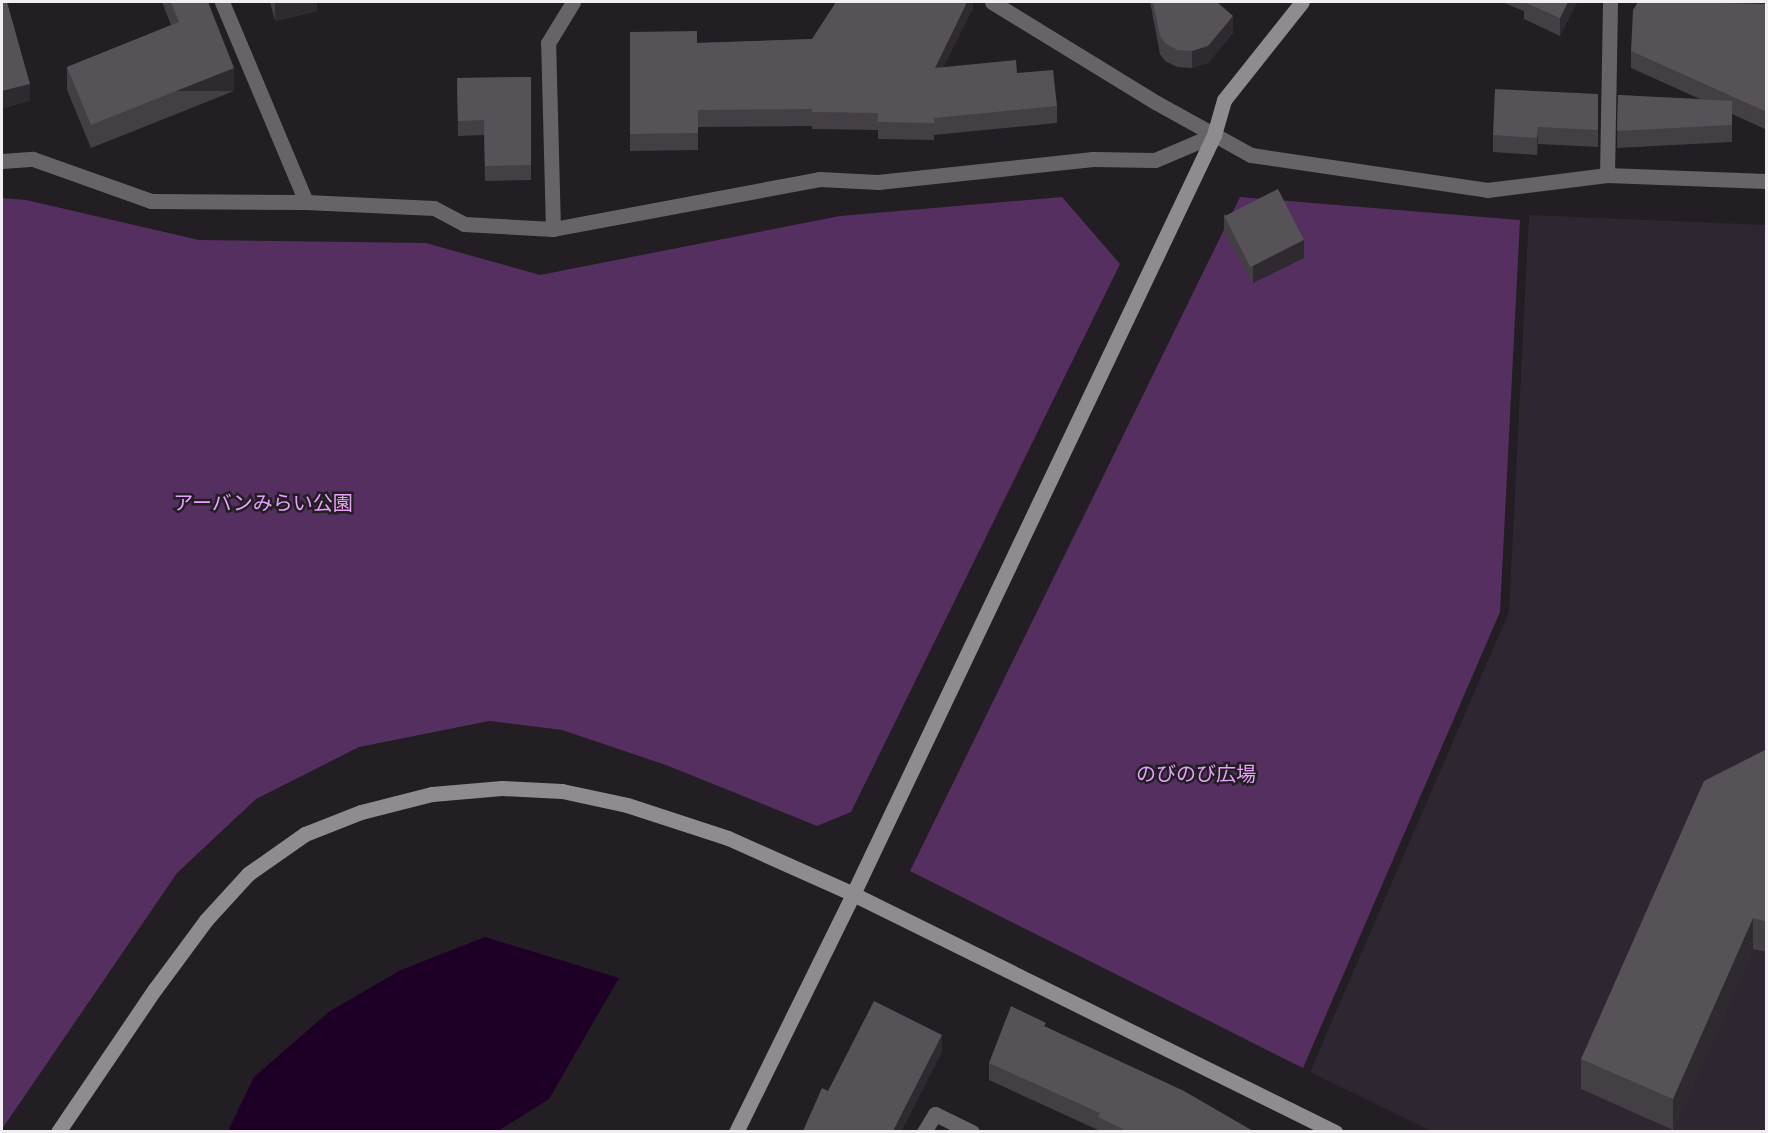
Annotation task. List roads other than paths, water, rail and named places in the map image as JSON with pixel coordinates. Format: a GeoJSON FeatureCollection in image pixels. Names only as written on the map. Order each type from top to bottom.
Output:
{"type":"FeatureCollection","features":[{"type":"Feature","properties":{"kind":"street"},"geometry":{"type":"LineString","coordinates":[[222,2],[306,202]]}},
{"type":"Feature","properties":{"kind":"street"},"geometry":{"type":"LineString","coordinates":[[553,229],[548,43],[573,2]]}},
{"type":"Feature","properties":{"kind":"street"},"geometry":{"type":"LineString","coordinates":[[992,2],[1157,103],[1251,155],[1412,177],[1487,190],[1606,175],[1767,181]]}},
{"type":"Feature","properties":{"kind":"street"},"geometry":{"type":"LineString","coordinates":[[736,1131],[853,894],[1214,135],[1224,100],[1302,2]]}},
{"type":"Feature","properties":{"kind":"street"},"geometry":{"type":"LineString","coordinates":[[1606,175],[1610,2]]}},
{"type":"Feature","properties":{"kind":"street"},"geometry":{"type":"LineString","coordinates":[[2,161],[33,159],[151,201],[306,202],[434,208],[464,224],[553,229],[819,179],[878,182],[1093,159],[1155,160],[1214,135]]}},
{"type":"Feature","properties":{"kind":"street"},"geometry":{"type":"LineString","coordinates":[[58,1131],[103,1063],[206,920],[258,867],[304,834],[362,812],[432,794],[502,788],[562,791],[627,805],[728,838],[853,894],[1335,1131]]}},
{"type":"Feature","properties":{"kind":"street"},"geometry":{"type":"LineString","coordinates":[[924,1131],[936,1114],[972,1131]]}},
{"type":"Feature","properties":{"kind":"park label","name":"アーバンみらい公園"},"geometry":{"type":"Point","coordinates":[263,503]}},
{"type":"Feature","properties":{"kind":"park label","name":"のびのび広場"},"geometry":{"type":"Point","coordinates":[1196,774]}}]}
